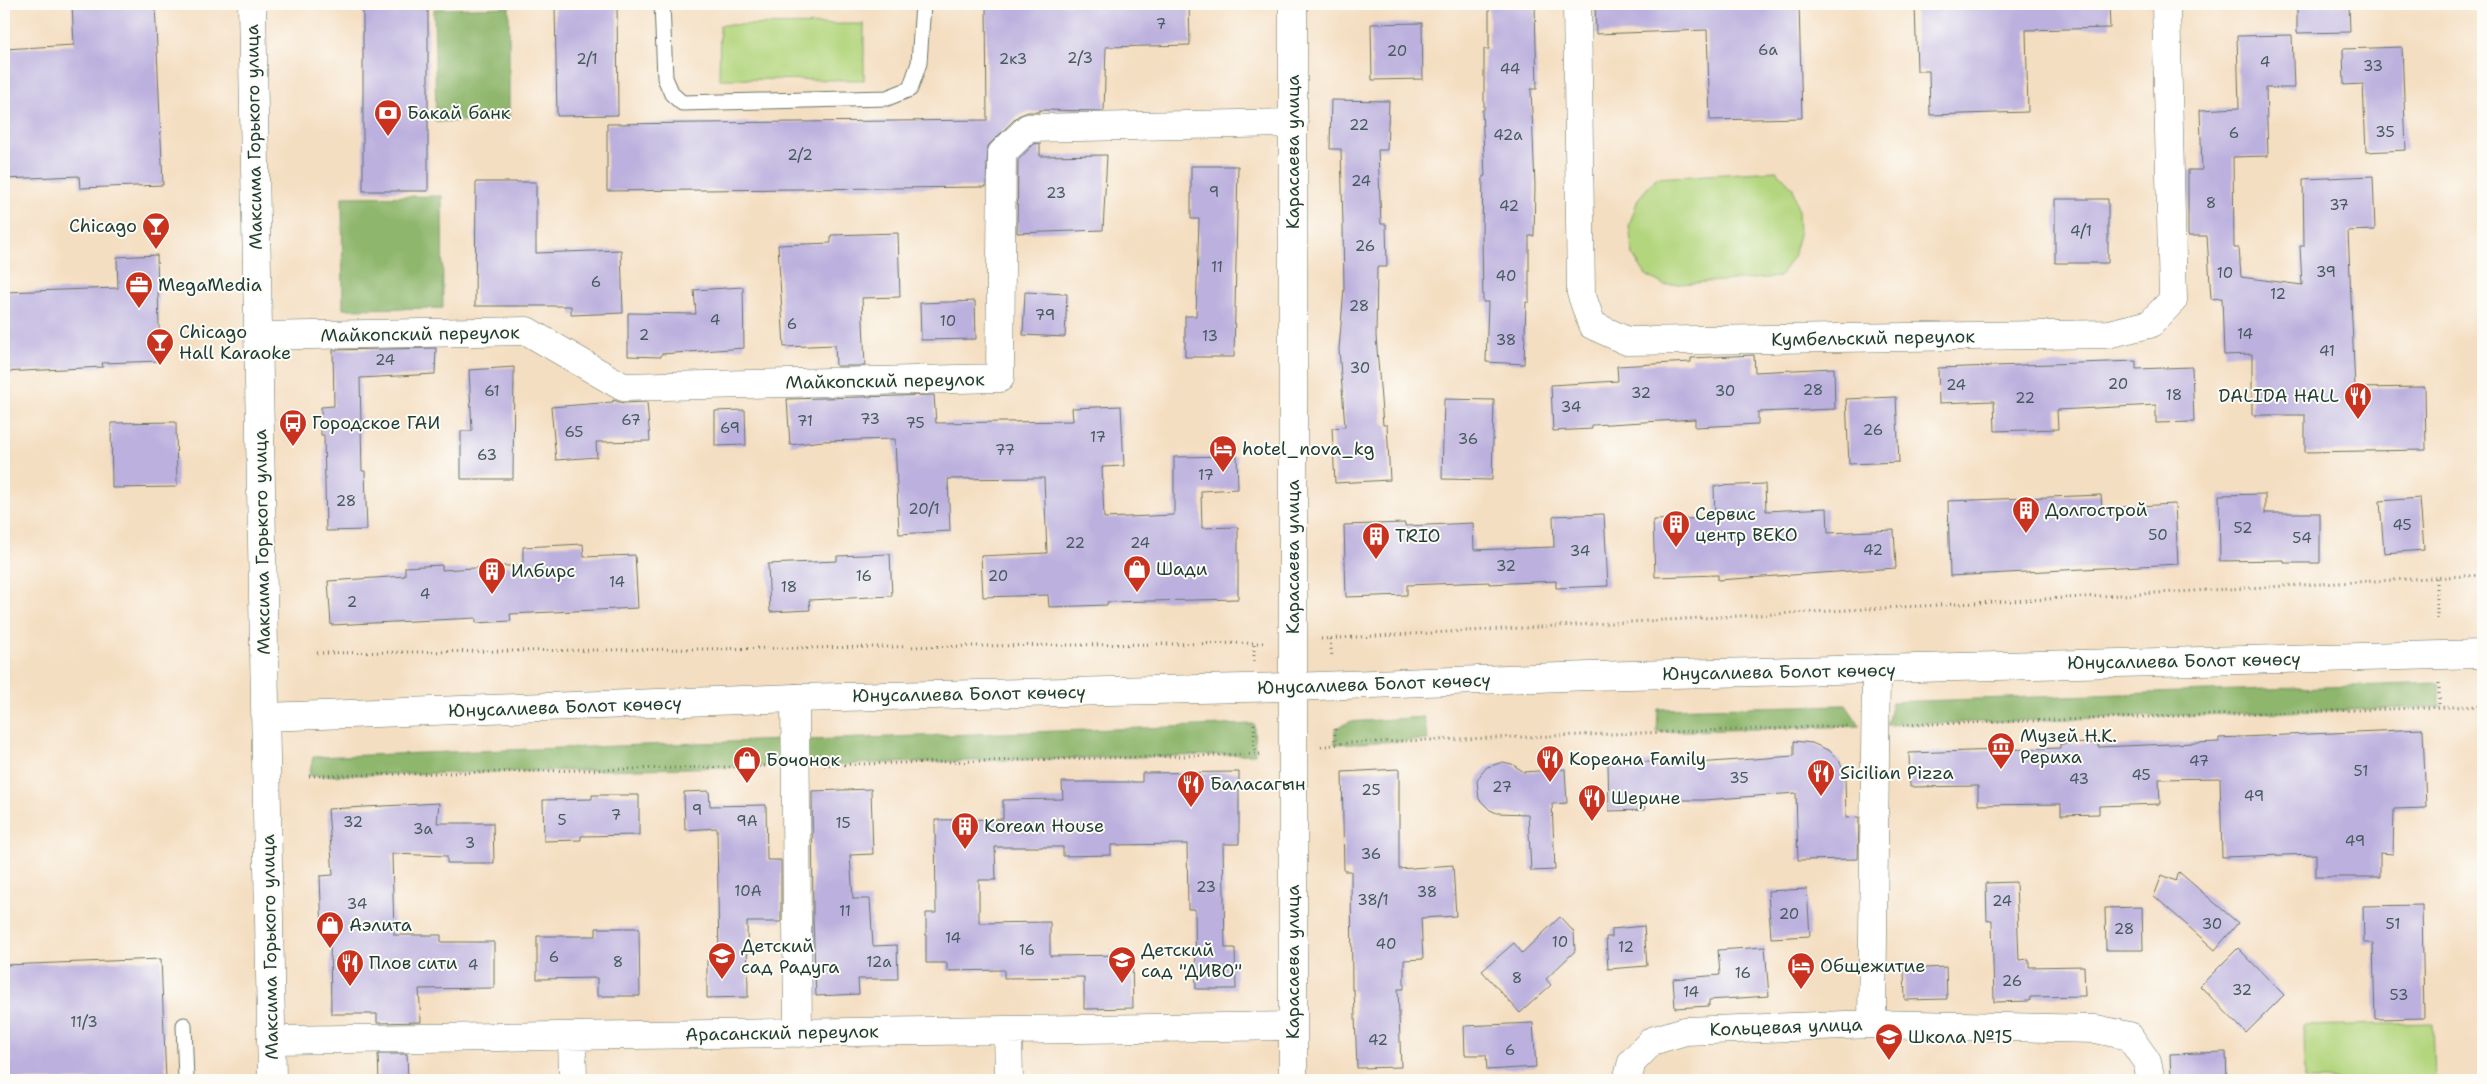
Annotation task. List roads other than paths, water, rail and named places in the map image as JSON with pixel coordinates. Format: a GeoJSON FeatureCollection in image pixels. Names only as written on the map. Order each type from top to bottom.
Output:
{"type":"FeatureCollection","features":[{"type":"Feature","properties":{"kind":"street","name":"Максима Горького улица"},"geometry":{"type":"LineString","coordinates":[[252,4],[272,1080]]}},
{"type":"Feature","properties":{"kind":"street","name":"Карасаева улица"},"geometry":{"type":"LineString","coordinates":[[1293,4],[1293,1080]]}},
{"type":"Feature","properties":{"kind":"street","name":"Кумбельский переулок"},"geometry":{"type":"LineString","coordinates":[[1577,4],[1581,292],[1592,325],[1627,342],[2108,334],[2150,324],[2173,300],[2166,4]]}},
{"type":"Feature","properties":{"kind":"street","name":"Майкопский переулок"},"geometry":{"type":"LineString","coordinates":[[258,336],[527,331],[623,387],[1000,378],[1002,153],[1028,128],[1294,123]]}},
{"type":"Feature","properties":{"kind":"street","name":"Юнусалиева Болот көчөсү"},"geometry":{"type":"LineString","coordinates":[[265,717],[795,698],[1292,687],[1876,669],[2483,654]]}},
{"type":"Feature","properties":{"kind":"street"},"geometry":{"type":"LineString","coordinates":[[1872,1024],[1876,669]]}},
{"type":"Feature","properties":{"kind":"street"},"geometry":{"type":"LineString","coordinates":[[795,698],[798,1033]]}},
{"type":"Feature","properties":{"kind":"street","name":"Кольцевая улица"},"geometry":{"type":"LineString","coordinates":[[1627,1080],[1632,1062],[1652,1040],[1685,1031],[1872,1024],[2105,1031],[2130,1036],[2147,1062],[2151,1080]]}},
{"type":"Feature","properties":{"kind":"street","name":"Арасанский переулок"},"geometry":{"type":"LineString","coordinates":[[272,1040],[1293,1026]]}},
{"type":"Feature","properties":{"kind":"street"},"geometry":{"type":"LineString","coordinates":[[1008,1030],[1008,1080]]}},
{"type":"Feature","properties":{"kind":"street"},"geometry":{"type":"LineString","coordinates":[[572,1036],[573,1080]]}},
{"type":"Feature","properties":{"kind":"lane"},"geometry":{"type":"LineString","coordinates":[[662,4],[665,78],[672,94],[682,103],[887,98],[910,90],[919,63],[923,4]]}},
{"type":"Feature","properties":{"kind":"lane"},"geometry":{"type":"LineString","coordinates":[[184,1025],[186,1080]]}},
{"type":"Feature","properties":{"kind":"place","name":"Бакай банк"},"geometry":{"type":"Point","coordinates":[388,137]}},
{"type":"Feature","properties":{"kind":"place","name":"Chicago"},"geometry":{"type":"Point","coordinates":[156,250]}},
{"type":"Feature","properties":{"kind":"place","name":"MegaMedia"},"geometry":{"type":"Point","coordinates":[139,309]}},
{"type":"Feature","properties":{"kind":"place","name":"Chicago Hall Karaoke"},"geometry":{"type":"Point","coordinates":[160,366]}},
{"type":"Feature","properties":{"kind":"place","name":"DALIDA HALL"},"geometry":{"type":"Point","coordinates":[2358,420]}},
{"type":"Feature","properties":{"kind":"place","name":"Городское ГАИ"},"geometry":{"type":"Point","coordinates":[293,447]}},
{"type":"Feature","properties":{"kind":"place","name":"hotel_nova_kg"},"geometry":{"type":"Point","coordinates":[1223,473]}},
{"type":"Feature","properties":{"kind":"place","name":"Долгострой"},"geometry":{"type":"Point","coordinates":[2026,534]}},
{"type":"Feature","properties":{"kind":"place","name":"Сервис центр BEKO"},"geometry":{"type":"Point","coordinates":[1676,548]}},
{"type":"Feature","properties":{"kind":"place","name":"TRIO"},"geometry":{"type":"Point","coordinates":[1376,560]}},
{"type":"Feature","properties":{"kind":"place","name":"Шади"},"geometry":{"type":"Point","coordinates":[1137,593]}},
{"type":"Feature","properties":{"kind":"place","name":"Илбирс"},"geometry":{"type":"Point","coordinates":[492,595]}},
{"type":"Feature","properties":{"kind":"place","name":"Музей Н.К. Рериха"},"geometry":{"type":"Point","coordinates":[2001,770]}},
{"type":"Feature","properties":{"kind":"place","name":"Кореана Family"},"geometry":{"type":"Point","coordinates":[1550,783]}},
{"type":"Feature","properties":{"kind":"place","name":"Бочонок"},"geometry":{"type":"Point","coordinates":[747,784]}},
{"type":"Feature","properties":{"kind":"place","name":"Sicilian Pizza"},"geometry":{"type":"Point","coordinates":[1821,797]}},
{"type":"Feature","properties":{"kind":"place","name":"Баласагын"},"geometry":{"type":"Point","coordinates":[1191,808]}},
{"type":"Feature","properties":{"kind":"place","name":"Шерине"},"geometry":{"type":"Point","coordinates":[1592,822]}},
{"type":"Feature","properties":{"kind":"place","name":"Korean House"},"geometry":{"type":"Point","coordinates":[965,850]}},
{"type":"Feature","properties":{"kind":"place","name":"Аэлита"},"geometry":{"type":"Point","coordinates":[330,949]}},
{"type":"Feature","properties":{"kind":"place","name":"Детский сад Радуга"},"geometry":{"type":"Point","coordinates":[722,980]}},
{"type":"Feature","properties":{"kind":"place","name":"Детский сад \"ДИВО\""},"geometry":{"type":"Point","coordinates":[1122,984]}},
{"type":"Feature","properties":{"kind":"place","name":"Плов сити"},"geometry":{"type":"Point","coordinates":[350,987]}},
{"type":"Feature","properties":{"kind":"place","name":"Общежитие"},"geometry":{"type":"Point","coordinates":[1801,990]}},
{"type":"Feature","properties":{"kind":"place","name":"Школа №15"},"geometry":{"type":"Point","coordinates":[1889,1061]}}]}
